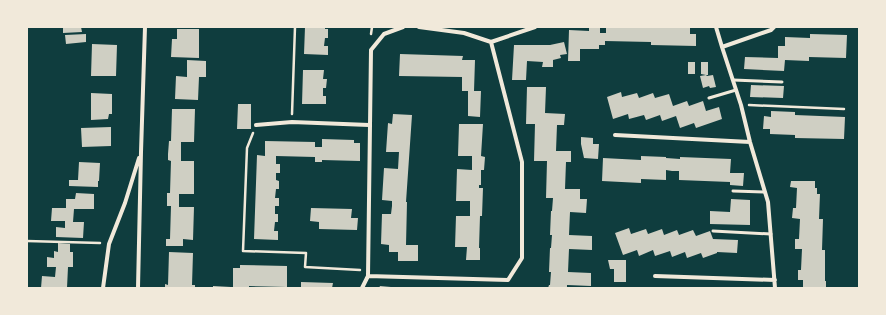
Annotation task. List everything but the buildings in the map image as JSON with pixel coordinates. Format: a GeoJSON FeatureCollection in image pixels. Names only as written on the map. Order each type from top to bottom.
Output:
{"type":"FeatureCollection","features":[{"type":"Feature","properties":{"kind":"street"},"geometry":{"type":"LineString","coordinates":[[138,288],[145,27]]}},
{"type":"Feature","properties":{"kind":"street"},"geometry":{"type":"LineString","coordinates":[[362,288],[368,276],[371,50],[384,34],[403,27]]}},
{"type":"Feature","properties":{"kind":"street"},"geometry":{"type":"LineString","coordinates":[[419,27],[464,33],[491,42],[535,27]]}},
{"type":"Feature","properties":{"kind":"street"},"geometry":{"type":"LineString","coordinates":[[716,27],[741,105],[750,142],[768,202],[775,288]]}},
{"type":"Feature","properties":{"kind":"street"},"geometry":{"type":"LineString","coordinates":[[722,47],[771,30],[774,27]]}},
{"type":"Feature","properties":{"kind":"street"},"geometry":{"type":"LineString","coordinates":[[368,276],[508,280],[522,258],[522,162],[491,42]]}},
{"type":"Feature","properties":{"kind":"street"},"geometry":{"type":"LineString","coordinates":[[256,125],[292,122],[370,125]]}},
{"type":"Feature","properties":{"kind":"street"},"geometry":{"type":"LineString","coordinates":[[615,135],[750,142]]}},
{"type":"Feature","properties":{"kind":"street"},"geometry":{"type":"LineString","coordinates":[[104,288],[109,244],[125,203],[141,152]]}},
{"type":"Feature","properties":{"kind":"street"},"geometry":{"type":"LineString","coordinates":[[655,276],[775,280]]}},
{"type":"Feature","properties":{"kind":"lane"},"geometry":{"type":"LineString","coordinates":[[732,80],[782,82]]}},
{"type":"Feature","properties":{"kind":"lane"},"geometry":{"type":"LineString","coordinates":[[709,98],[736,90]]}},
{"type":"Feature","properties":{"kind":"lane"},"geometry":{"type":"LineString","coordinates":[[733,191],[765,192]]}},
{"type":"Feature","properties":{"kind":"lane"},"geometry":{"type":"LineString","coordinates":[[713,231],[771,234]]}},
{"type":"Feature","properties":{"kind":"path"},"geometry":{"type":"LineString","coordinates":[[292,122],[295,27]]}},
{"type":"Feature","properties":{"kind":"path"},"geometry":{"type":"LineString","coordinates":[[741,105],[844,109]]}},
{"type":"Feature","properties":{"kind":"path"},"geometry":{"type":"LineString","coordinates":[[256,125],[247,148],[243,251],[306,253],[305,268],[368,270]]}},
{"type":"Feature","properties":{"kind":"path"},"geometry":{"type":"LineString","coordinates":[[27,241],[109,244]]}}]}
